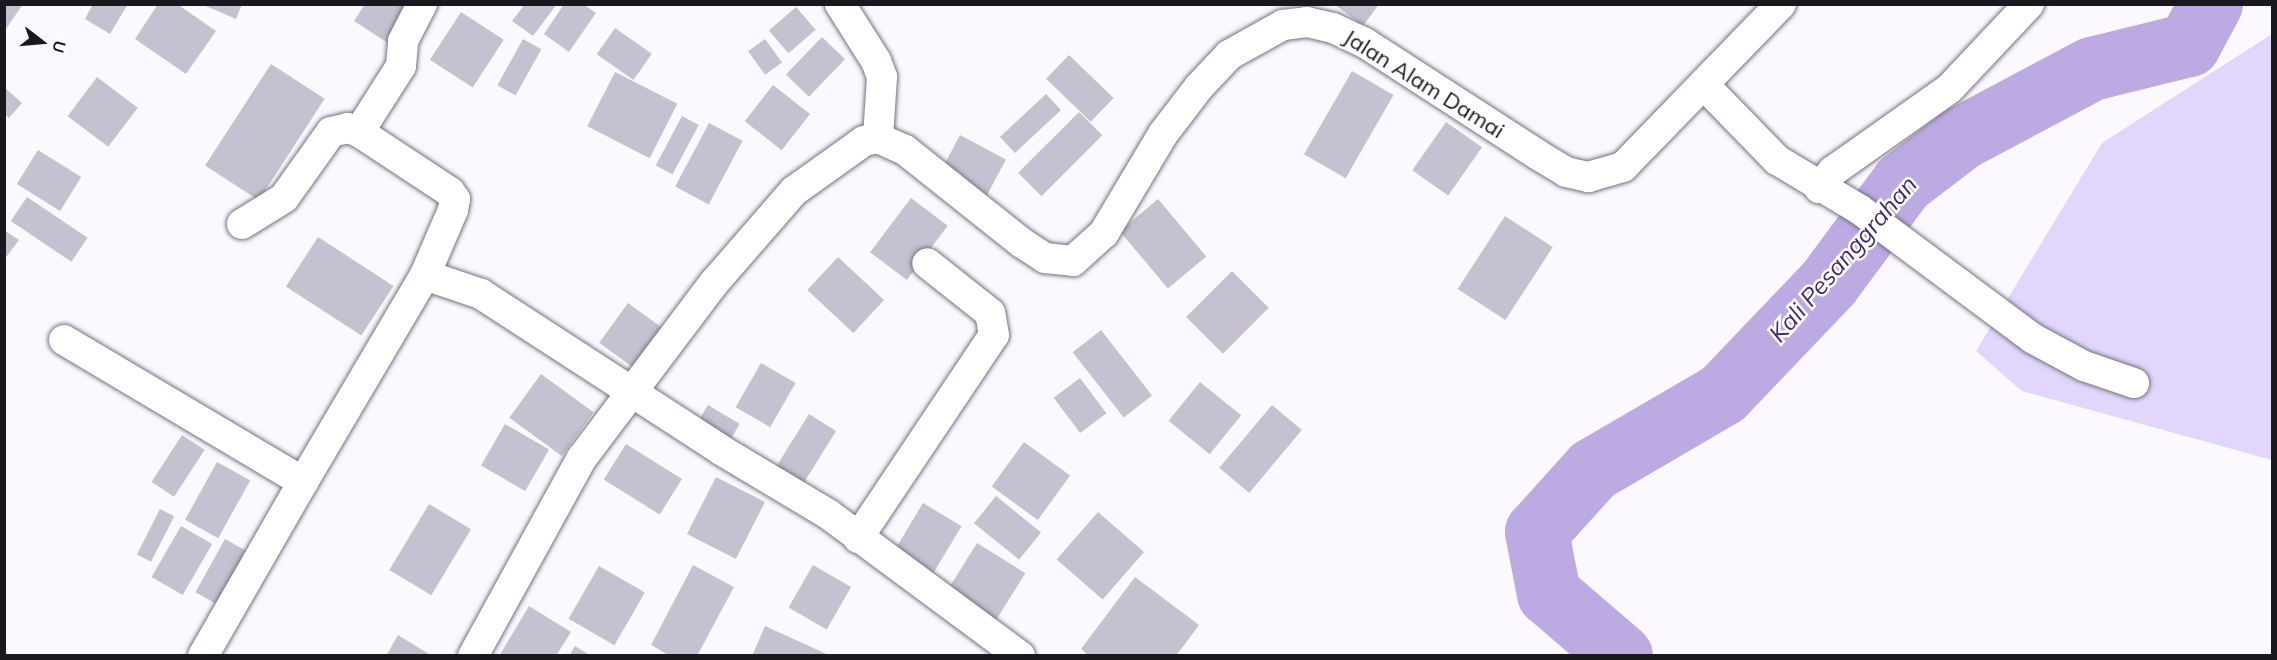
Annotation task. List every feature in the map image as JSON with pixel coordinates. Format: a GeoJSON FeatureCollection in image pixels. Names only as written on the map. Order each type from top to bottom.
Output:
{"type":"FeatureCollection","features":[{"type":"Feature","properties":{"kind":"street"},"geometry":{"type":"LineString","coordinates":[[359,132],[400,66],[403,41],[422,4]]}},
{"type":"Feature","properties":{"kind":"street"},"geometry":{"type":"LineString","coordinates":[[473,656],[561,492],[633,390],[714,283],[794,191],[840,155],[883,140],[882,77],[840,4]]}},
{"type":"Feature","properties":{"kind":"street","name":"Jalan Alam Damai"},"geometry":{"type":"LineString","coordinates":[[883,140],[905,150],[1022,243],[1045,258],[1074,261],[1104,233],[1163,134],[1199,87],[1228,55],[1283,25],[1307,22],[1333,28],[1365,43],[1547,161],[1588,177],[1623,167],[1781,4]]}},
{"type":"Feature","properties":{"kind":"street"},"geometry":{"type":"LineString","coordinates":[[1819,188],[1833,171],[1949,89],[2029,4]]}},
{"type":"Feature","properties":{"kind":"street"},"geometry":{"type":"LineString","coordinates":[[1704,85],[1777,160],[1819,188],[1859,209],[1916,249],[2032,338],[2084,366],[2134,383]]}},
{"type":"Feature","properties":{"kind":"street"},"geometry":{"type":"LineString","coordinates":[[203,656],[425,275],[455,199],[359,132],[348,128],[331,132],[284,198],[243,224]]}},
{"type":"Feature","properties":{"kind":"street"},"geometry":{"type":"LineString","coordinates":[[858,538],[994,335],[990,313],[927,263]]}},
{"type":"Feature","properties":{"kind":"street"},"geometry":{"type":"LineString","coordinates":[[425,275],[481,294],[633,390],[721,450],[828,514],[1020,656]]}},
{"type":"Feature","properties":{"kind":"street"},"geometry":{"type":"LineString","coordinates":[[64,340],[303,482]]}},
{"type":"Feature","properties":{"kind":"shaded area"},"geometry":{"type":"Polygon","coordinates":[[[2272,34],[2272,460],[2022,391],[1976,351],[2102,143],[2272,34]]]}},
{"type":"Feature","properties":{"kind":"building"},"geometry":{"type":"Polygon","coordinates":[[[4,4],[23,4],[4,32],[4,4]]]}},
{"type":"Feature","properties":{"kind":"building"},"geometry":{"type":"Polygon","coordinates":[[[93,4],[128,4],[110,34],[85,19],[93,4]]]}},
{"type":"Feature","properties":{"kind":"building"},"geometry":{"type":"Polygon","coordinates":[[[158,4],[177,4],[216,31],[186,74],[135,39],[158,4]]]}},
{"type":"Feature","properties":{"kind":"building"},"geometry":{"type":"Polygon","coordinates":[[[201,4],[242,4],[236,19],[201,4]]]}},
{"type":"Feature","properties":{"kind":"building"},"geometry":{"type":"Polygon","coordinates":[[[365,4],[418,4],[391,45],[354,21],[365,4]]]}},
{"type":"Feature","properties":{"kind":"building"},"geometry":{"type":"Polygon","coordinates":[[[525,4],[557,4],[533,36],[512,21],[525,4]]]}},
{"type":"Feature","properties":{"kind":"building"},"geometry":{"type":"Polygon","coordinates":[[[564,4],[583,4],[596,13],[569,52],[544,34],[564,4]]]}},
{"type":"Feature","properties":{"kind":"building"},"geometry":{"type":"Polygon","coordinates":[[[1334,4],[1379,4],[1363,26],[1334,4]]]}},
{"type":"Feature","properties":{"kind":"building"},"geometry":{"type":"Polygon","coordinates":[[[796,7],[816,30],[789,53],[769,31],[796,7]]]}},
{"type":"Feature","properties":{"kind":"building"},"geometry":{"type":"Polygon","coordinates":[[[461,12],[504,40],[473,88],[430,60],[461,12]]]}},
{"type":"Feature","properties":{"kind":"building"},"geometry":{"type":"Polygon","coordinates":[[[615,28],[652,54],[634,80],[597,54],[615,28]]]}},
{"type":"Feature","properties":{"kind":"building"},"geometry":{"type":"Polygon","coordinates":[[[822,37],[845,59],[809,97],[786,74],[822,37]]]}},
{"type":"Feature","properties":{"kind":"building"},"geometry":{"type":"Polygon","coordinates":[[[523,39],[541,49],[516,96],[497,85],[523,39]]]}},
{"type":"Feature","properties":{"kind":"building"},"geometry":{"type":"Polygon","coordinates":[[[765,39],[782,62],[765,75],[748,51],[765,39]]]}},
{"type":"Feature","properties":{"kind":"building"},"geometry":{"type":"Polygon","coordinates":[[[1069,55],[1114,98],[1091,122],[1046,79],[1069,55]]]}},
{"type":"Feature","properties":{"kind":"building"},"geometry":{"type":"Polygon","coordinates":[[[271,64],[325,99],[259,200],[205,165],[271,64]]]}},
{"type":"Feature","properties":{"kind":"building"},"geometry":{"type":"Polygon","coordinates":[[[1352,71],[1394,95],[1346,178],[1304,154],[1352,71]]]}},
{"type":"Feature","properties":{"kind":"building"},"geometry":{"type":"Polygon","coordinates":[[[615,72],[677,104],[650,158],[587,126],[615,72]]]}},
{"type":"Feature","properties":{"kind":"building"},"geometry":{"type":"Polygon","coordinates":[[[97,77],[138,108],[108,147],[68,116],[97,77]]]}},
{"type":"Feature","properties":{"kind":"building"},"geometry":{"type":"Polygon","coordinates":[[[773,85],[810,114],[782,150],[745,121],[773,85]]]}},
{"type":"Feature","properties":{"kind":"building"},"geometry":{"type":"Polygon","coordinates":[[[4,87],[22,103],[9,118],[4,114],[4,87]]]}},
{"type":"Feature","properties":{"kind":"building"},"geometry":{"type":"Polygon","coordinates":[[[1046,94],[1061,110],[1015,153],[1000,137],[1046,94]]]}},
{"type":"Feature","properties":{"kind":"building"},"geometry":{"type":"Polygon","coordinates":[[[1079,112],[1102,135],[1042,196],[1018,173],[1079,112]]]}},
{"type":"Feature","properties":{"kind":"building"},"geometry":{"type":"Polygon","coordinates":[[[682,116],[699,125],[672,174],[656,165],[682,116]]]}},
{"type":"Feature","properties":{"kind":"building"},"geometry":{"type":"Polygon","coordinates":[[[1446,122],[1482,147],[1448,196],[1412,170],[1446,122]]]}},
{"type":"Feature","properties":{"kind":"building"},"geometry":{"type":"Polygon","coordinates":[[[709,123],[743,141],[709,204],[675,187],[709,123]]]}},
{"type":"Feature","properties":{"kind":"building"},"geometry":{"type":"Polygon","coordinates":[[[960,135],[1006,159],[986,197],[940,173],[960,135]]]}},
{"type":"Feature","properties":{"kind":"building"},"geometry":{"type":"Polygon","coordinates":[[[38,150],[81,177],[60,211],[17,184],[38,150]]]}},
{"type":"Feature","properties":{"kind":"building"},"geometry":{"type":"Polygon","coordinates":[[[27,197],[88,238],[71,262],[11,221],[27,197]]]}},
{"type":"Feature","properties":{"kind":"building"},"geometry":{"type":"Polygon","coordinates":[[[911,198],[948,226],[907,280],[870,252],[911,198]]]}},
{"type":"Feature","properties":{"kind":"building"},"geometry":{"type":"Polygon","coordinates":[[[1158,199],[1206,256],[1168,289],[1120,231],[1158,199]]]}},
{"type":"Feature","properties":{"kind":"building"},"geometry":{"type":"Polygon","coordinates":[[[1505,216],[1553,247],[1505,320],[1458,289],[1505,216]]]}},
{"type":"Feature","properties":{"kind":"building"},"geometry":{"type":"Polygon","coordinates":[[[4,230],[19,240],[4,260],[4,230]]]}},
{"type":"Feature","properties":{"kind":"building"},"geometry":{"type":"Polygon","coordinates":[[[318,237],[393,286],[361,335],[286,286],[318,237]]]}},
{"type":"Feature","properties":{"kind":"building"},"geometry":{"type":"Polygon","coordinates":[[[838,257],[884,300],[853,333],[807,290],[838,257]]]}},
{"type":"Feature","properties":{"kind":"building"},"geometry":{"type":"Polygon","coordinates":[[[1232,271],[1269,308],[1223,354],[1186,317],[1232,271]]]}},
{"type":"Feature","properties":{"kind":"building"},"geometry":{"type":"Polygon","coordinates":[[[628,303],[663,328],[634,368],[599,343],[628,303]]]}},
{"type":"Feature","properties":{"kind":"building"},"geometry":{"type":"Polygon","coordinates":[[[1101,330],[1152,395],[1124,418],[1073,352],[1101,330]]]}},
{"type":"Feature","properties":{"kind":"building"},"geometry":{"type":"Polygon","coordinates":[[[761,363],[796,383],[770,427],[736,407],[761,363]]]}},
{"type":"Feature","properties":{"kind":"building"},"geometry":{"type":"Polygon","coordinates":[[[541,374],[594,412],[562,456],[509,418],[541,374]]]}},
{"type":"Feature","properties":{"kind":"building"},"geometry":{"type":"Polygon","coordinates":[[[1080,378],[1106,413],[1080,433],[1054,398],[1080,378]]]}},
{"type":"Feature","properties":{"kind":"building"},"geometry":{"type":"Polygon","coordinates":[[[1200,382],[1241,415],[1210,454],[1169,421],[1200,382]]]}},
{"type":"Feature","properties":{"kind":"building"},"geometry":{"type":"Polygon","coordinates":[[[708,405],[740,424],[725,448],[694,429],[708,405]]]}},
{"type":"Feature","properties":{"kind":"building"},"geometry":{"type":"Polygon","coordinates":[[[1272,405],[1302,430],[1249,493],[1219,468],[1272,405]]]}},
{"type":"Feature","properties":{"kind":"building"},"geometry":{"type":"Polygon","coordinates":[[[809,414],[836,431],[803,484],[776,467],[809,414]]]}},
{"type":"Feature","properties":{"kind":"building"},"geometry":{"type":"Polygon","coordinates":[[[505,424],[549,449],[525,491],[481,466],[505,424]]]}},
{"type":"Feature","properties":{"kind":"building"},"geometry":{"type":"Polygon","coordinates":[[[182,435],[205,450],[174,497],[152,482],[182,435]]]}},
{"type":"Feature","properties":{"kind":"building"},"geometry":{"type":"Polygon","coordinates":[[[1024,442],[1070,476],[1038,520],[992,486],[1024,442]]]}},
{"type":"Feature","properties":{"kind":"building"},"geometry":{"type":"Polygon","coordinates":[[[626,444],[682,479],[660,515],[604,480],[626,444]]]}},
{"type":"Feature","properties":{"kind":"building"},"geometry":{"type":"Polygon","coordinates":[[[217,462],[250,480],[218,538],[185,520],[217,462]]]}},
{"type":"Feature","properties":{"kind":"building"},"geometry":{"type":"Polygon","coordinates":[[[716,477],[765,502],[736,559],[687,534],[716,477]]]}},
{"type":"Feature","properties":{"kind":"building"},"geometry":{"type":"Polygon","coordinates":[[[996,496],[1041,533],[1019,560],[974,523],[996,496]]]}},
{"type":"Feature","properties":{"kind":"building"},"geometry":{"type":"Polygon","coordinates":[[[923,503],[962,526],[931,578],[892,554],[923,503]]]}},
{"type":"Feature","properties":{"kind":"building"},"geometry":{"type":"Polygon","coordinates":[[[429,504],[471,529],[431,595],[389,570],[429,504]]]}},
{"type":"Feature","properties":{"kind":"building"},"geometry":{"type":"Polygon","coordinates":[[[160,509],[174,516],[151,562],[137,554],[160,509]]]}},
{"type":"Feature","properties":{"kind":"building"},"geometry":{"type":"Polygon","coordinates":[[[1098,512],[1144,552],[1103,600],[1057,560],[1098,512]]]}},
{"type":"Feature","properties":{"kind":"building"},"geometry":{"type":"Polygon","coordinates":[[[181,526],[212,544],[183,595],[151,577],[181,526]]]}},
{"type":"Feature","properties":{"kind":"building"},"geometry":{"type":"Polygon","coordinates":[[[225,539],[258,557],[229,611],[195,592],[225,539]]]}},
{"type":"Feature","properties":{"kind":"building"},"geometry":{"type":"Polygon","coordinates":[[[977,543],[1025,573],[996,621],[947,590],[977,543]]]}},
{"type":"Feature","properties":{"kind":"building"},"geometry":{"type":"Polygon","coordinates":[[[693,565],[734,587],[697,656],[670,656],[651,645],[693,565]]]}},
{"type":"Feature","properties":{"kind":"building"},"geometry":{"type":"Polygon","coordinates":[[[813,565],[851,587],[827,629],[788,607],[813,565]]]}},
{"type":"Feature","properties":{"kind":"building"},"geometry":{"type":"Polygon","coordinates":[[[599,566],[645,592],[614,645],[568,619],[599,566]]]}},
{"type":"Feature","properties":{"kind":"building"},"geometry":{"type":"Polygon","coordinates":[[[1135,577],[1199,625],[1176,656],[1089,656],[1081,649],[1135,577]]]}},
{"type":"Feature","properties":{"kind":"building"},"geometry":{"type":"Polygon","coordinates":[[[529,606],[571,632],[556,656],[499,656],[529,606]]]}},
{"type":"Feature","properties":{"kind":"building"},"geometry":{"type":"Polygon","coordinates":[[[765,626],[831,656],[752,656],[765,626]]]}},
{"type":"Feature","properties":{"kind":"building"},"geometry":{"type":"Polygon","coordinates":[[[398,635],[432,656],[386,656],[398,635]]]}},
{"type":"Feature","properties":{"kind":"building"},"geometry":{"type":"Polygon","coordinates":[[[575,646],[591,656],[569,656],[575,646]]]}},
{"type":"Feature","properties":{"kind":"waterway","name":"Kali Pesanggrahan"},"geometry":{"type":"LineString","coordinates":[[1621,656],[1549,594],[1537,532],[1593,470],[1723,394],[1829,283],[1903,183],[1962,138],[2092,69],[2189,45],[2211,4]]}}]}
